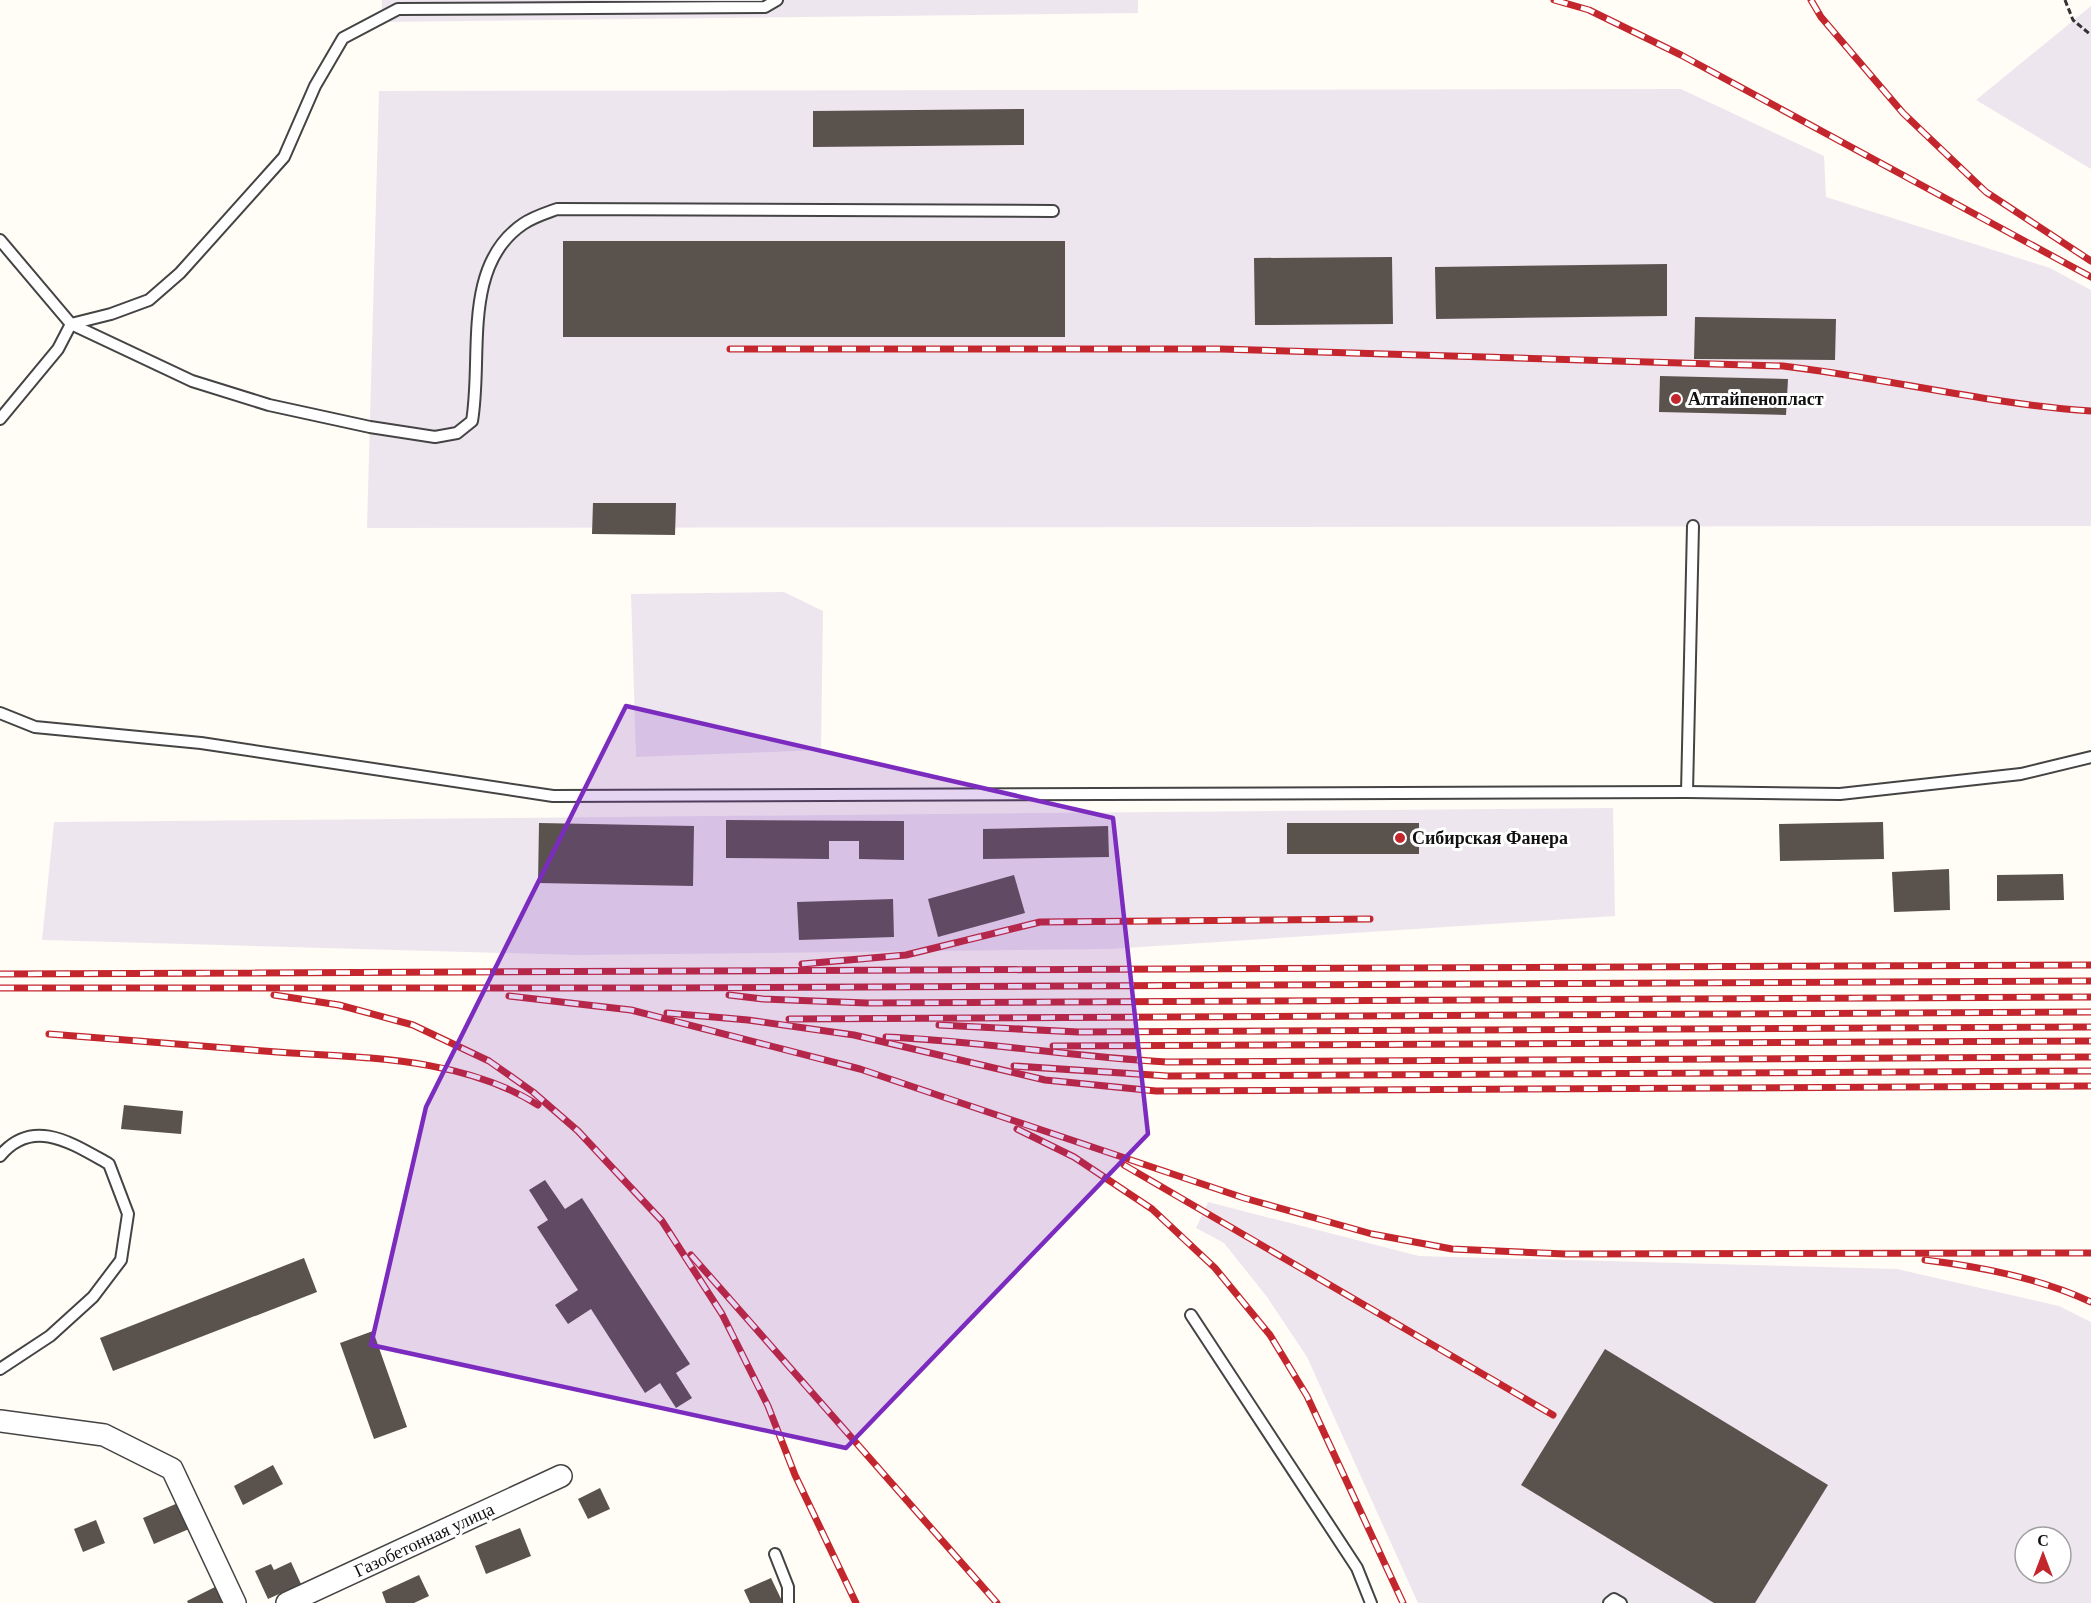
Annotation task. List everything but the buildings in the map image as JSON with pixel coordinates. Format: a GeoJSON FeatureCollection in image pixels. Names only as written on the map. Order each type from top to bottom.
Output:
{"type":"FeatureCollection","features":[{"type":"Feature","properties":{"kind":"street"},"geometry":{"type":"LineString","coordinates":[[0,1421],[104,1435],[172,1469],[236,1603]]}},
{"type":"Feature","properties":{"kind":"street","name":"Газобетонная улица"},"geometry":{"type":"LineString","coordinates":[[287,1603],[561,1476]]}},
{"type":"Feature","properties":{"kind":"lane"},"geometry":{"type":"LineString","coordinates":[[0,419],[58,349],[71,324],[111,314],[149,300],[180,273],[284,157],[315,86],[343,38],[398,9],[765,7],[777,0]]}},
{"type":"Feature","properties":{"kind":"lane"},"geometry":{"type":"LineString","coordinates":[[0,240],[71,324],[192,381],[247,398],[370,427],[435,437],[457,433],[472,421],[481,292],[494,255],[523,224],[557,209],[1053,212]]}},
{"type":"Feature","properties":{"kind":"lane"},"geometry":{"type":"LineString","coordinates":[[1686,792],[1693,526]]}},
{"type":"Feature","properties":{"kind":"lane"},"geometry":{"type":"LineString","coordinates":[[0,713],[35,727],[201,743],[553,796],[1686,792],[1840,794],[2021,774],[2091,757]]}},
{"type":"Feature","properties":{"kind":"lane"},"geometry":{"type":"LineString","coordinates":[[0,1156],[11,1142],[35,1134],[68,1142],[109,1164],[128,1214],[121,1260],[93,1297],[50,1336],[0,1369]]}},
{"type":"Feature","properties":{"kind":"lane"},"geometry":{"type":"LineString","coordinates":[[1191,1315],[1357,1568],[1371,1603]]}},
{"type":"Feature","properties":{"kind":"lane"},"geometry":{"type":"LineString","coordinates":[[776,1554],[788,1587],[788,1603]]}},
{"type":"Feature","properties":{"kind":"lane"},"geometry":{"type":"LineString","coordinates":[[1609,1603],[1614,1599],[1621,1603]]}},
{"type":"Feature","properties":{"kind":"path"},"geometry":{"type":"LineString","coordinates":[[2065,0],[2073,20],[2091,35]]}},
{"type":"Feature","properties":{"kind":"highlighted area"},"geometry":{"type":"Polygon","coordinates":[[[626,706],[1113,818],[1148,1134],[846,1448],[371,1345],[426,1107],[626,706]]]}},
{"type":"Feature","properties":{"kind":"shaded area"},"geometry":{"type":"Polygon","coordinates":[[[382,0],[1138,0],[1138,13],[381,22],[382,0]]]}},
{"type":"Feature","properties":{"kind":"shaded area"},"geometry":{"type":"Polygon","coordinates":[[[2091,6],[2091,169],[1976,100],[2091,6]]]}},
{"type":"Feature","properties":{"kind":"shaded area"},"geometry":{"type":"Polygon","coordinates":[[[1681,89],[1824,156],[1826,197],[2050,268],[2091,290],[2091,526],[367,528],[379,91],[1681,89]]]}},
{"type":"Feature","properties":{"kind":"shaded area"},"geometry":{"type":"Polygon","coordinates":[[[784,592],[823,611],[821,750],[636,757],[631,594],[784,592]]]}},
{"type":"Feature","properties":{"kind":"shaded area"},"geometry":{"type":"Polygon","coordinates":[[[1613,808],[1615,916],[1110,949],[576,955],[42,940],[54,822],[1613,808]]]}},
{"type":"Feature","properties":{"kind":"shaded area"},"geometry":{"type":"Polygon","coordinates":[[[1208,1202],[1419,1256],[1897,1269],[2059,1306],[2091,1322],[2091,1603],[1418,1603],[1307,1357],[1267,1297],[1224,1243],[1196,1228],[1208,1202]]]}},
{"type":"Feature","properties":{"kind":"railway"},"geometry":{"type":"LineString","coordinates":[[1554,0],[1589,10],[1681,55],[2091,277]]}},
{"type":"Feature","properties":{"kind":"railway"},"geometry":{"type":"LineString","coordinates":[[1811,0],[1821,17],[1903,113],[1986,192],[2091,261]]}},
{"type":"Feature","properties":{"kind":"railway"},"geometry":{"type":"LineString","coordinates":[[730,349],[1221,349],[1783,366],[2013,403],[2091,411]]}},
{"type":"Feature","properties":{"kind":"railway"},"geometry":{"type":"LineString","coordinates":[[802,964],[906,955],[1040,922],[1370,919]]}},
{"type":"Feature","properties":{"kind":"railway"},"geometry":{"type":"LineString","coordinates":[[0,974],[2091,965]]}},
{"type":"Feature","properties":{"kind":"railway"},"geometry":{"type":"LineString","coordinates":[[0,988],[674,988],[2091,981]]}},
{"type":"Feature","properties":{"kind":"railway"},"geometry":{"type":"LineString","coordinates":[[274,995],[339,1005],[413,1025],[489,1061],[533,1092],[578,1131],[662,1221],[722,1314],[768,1406],[795,1475],[856,1603]]}},
{"type":"Feature","properties":{"kind":"railway"},"geometry":{"type":"LineString","coordinates":[[729,995],[763,999],[867,1003],[2091,997]]}},
{"type":"Feature","properties":{"kind":"railway"},"geometry":{"type":"LineString","coordinates":[[509,996],[631,1010],[860,1069],[1244,1198],[1372,1234],[1452,1249],[1566,1254],[2091,1253]]}},
{"type":"Feature","properties":{"kind":"railway"},"geometry":{"type":"LineString","coordinates":[[789,1019],[2091,1012]]}},
{"type":"Feature","properties":{"kind":"railway"},"geometry":{"type":"LineString","coordinates":[[667,1013],[748,1020],[854,1035],[1045,1080],[1156,1091],[2091,1086]]}},
{"type":"Feature","properties":{"kind":"railway"},"geometry":{"type":"LineString","coordinates":[[939,1025],[1078,1032],[2091,1027]]}},
{"type":"Feature","properties":{"kind":"railway"},"geometry":{"type":"LineString","coordinates":[[49,1034],[412,1063],[477,1077],[509,1089],[538,1105]]}},
{"type":"Feature","properties":{"kind":"railway"},"geometry":{"type":"LineString","coordinates":[[886,1037],[1167,1062],[2091,1057]]}},
{"type":"Feature","properties":{"kind":"railway"},"geometry":{"type":"LineString","coordinates":[[1053,1046],[2091,1041]]}},
{"type":"Feature","properties":{"kind":"railway"},"geometry":{"type":"LineString","coordinates":[[1014,1066],[1168,1076],[2091,1071]]}},
{"type":"Feature","properties":{"kind":"railway"},"geometry":{"type":"LineString","coordinates":[[1017,1129],[1074,1157],[1152,1209],[1215,1268],[1270,1335],[1307,1396],[1403,1603]]}},
{"type":"Feature","properties":{"kind":"railway"},"geometry":{"type":"LineString","coordinates":[[1124,1165],[1553,1415]]}},
{"type":"Feature","properties":{"kind":"railway"},"geometry":{"type":"LineString","coordinates":[[691,1255],[997,1603]]}},
{"type":"Feature","properties":{"kind":"railway"},"geometry":{"type":"LineString","coordinates":[[1925,1260],[1968,1266],[2031,1280],[2091,1302]]}},
{"type":"Feature","properties":{"kind":"place","name":"Алтайпенопласт"},"geometry":{"type":"Point","coordinates":[1676,399]}},
{"type":"Feature","properties":{"kind":"place","name":"Сибирская Фанера"},"geometry":{"type":"Point","coordinates":[1400,838]}}]}
